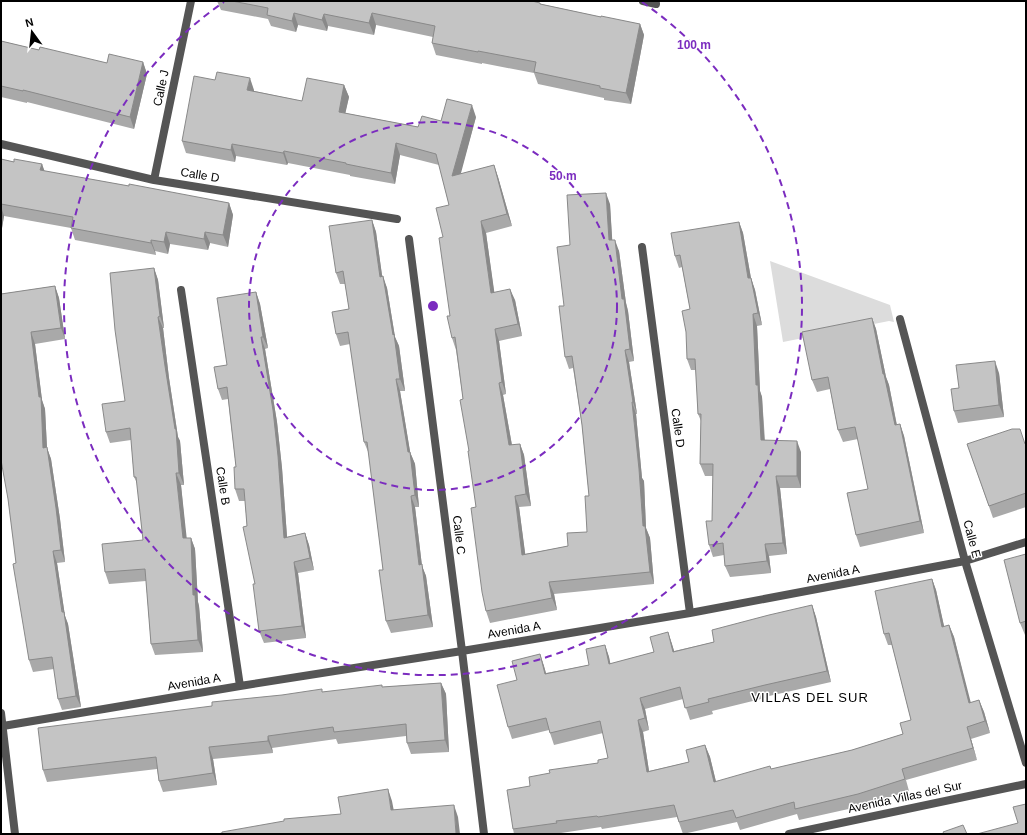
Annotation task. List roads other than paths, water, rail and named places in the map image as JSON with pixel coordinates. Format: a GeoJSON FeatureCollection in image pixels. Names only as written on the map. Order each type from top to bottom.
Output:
{"type":"FeatureCollection","features":[{"type":"Feature","properties":{"kind":"street","name":"Calle J"},"geometry":{"type":"LineString","coordinates":[[154,180],[191,1]]}},
{"type":"Feature","properties":{"kind":"street"},"geometry":{"type":"LineString","coordinates":[[643,1],[656,4]]}},
{"type":"Feature","properties":{"kind":"street","name":"Calle D"},"geometry":{"type":"LineString","coordinates":[[1,144],[154,180],[397,219]]}},
{"type":"Feature","properties":{"kind":"street","name":"Calle C"},"geometry":{"type":"LineString","coordinates":[[409,239],[484,834]]}},
{"type":"Feature","properties":{"kind":"street","name":"Calle D"},"geometry":{"type":"LineString","coordinates":[[642,247],[690,613]]}},
{"type":"Feature","properties":{"kind":"street","name":"Calle B"},"geometry":{"type":"LineString","coordinates":[[181,290],[240,686]]}},
{"type":"Feature","properties":{"kind":"street","name":"Calle E"},"geometry":{"type":"LineString","coordinates":[[900,320],[965,561],[1026,763]]}},
{"type":"Feature","properties":{"kind":"street","name":"Avenida A"},"geometry":{"type":"LineString","coordinates":[[3,726],[690,613],[965,561],[1026,542]]}},
{"type":"Feature","properties":{"kind":"street"},"geometry":{"type":"LineString","coordinates":[[1,713],[15,834]]}},
{"type":"Feature","properties":{"kind":"street","name":"Avenida Villas del Sur"},"geometry":{"type":"LineString","coordinates":[[789,834],[1026,784]]}},
{"type":"Feature","properties":{"kind":"district","name":"VILLAS DEL SUR"},"geometry":{"type":"Point","coordinates":[810,697]}}]}
